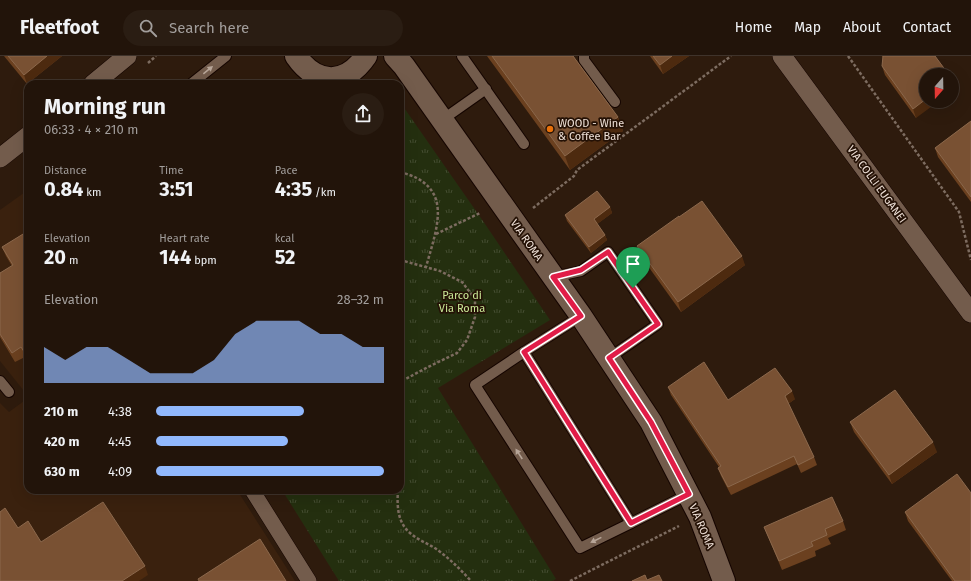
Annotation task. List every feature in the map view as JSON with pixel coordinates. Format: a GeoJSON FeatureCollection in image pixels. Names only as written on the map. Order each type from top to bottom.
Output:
{"type":"FeatureCollection","features":[{"type":"Feature","properties":{"kind":"main road"},"geometry":{"type":"LineString","coordinates":[[296,56],[308,70],[318,76],[329,78],[341,77],[352,72],[360,65],[366,56]]}},
{"type":"Feature","properties":{"kind":"main road","name":"VIA ROMA"},"geometry":{"type":"LineString","coordinates":[[395,56],[404,66],[581,316],[651,422],[700,517],[724,581]]}},
{"type":"Feature","properties":{"kind":"street"},"geometry":{"type":"LineString","coordinates":[[98,80],[127,56]]}},
{"type":"Feature","properties":{"kind":"street","name":"VIA COLLI EUGANEI"},"geometry":{"type":"LineString","coordinates":[[782,56],[971,313]]}},
{"type":"Feature","properties":{"kind":"street"},"geometry":{"type":"LineString","coordinates":[[0,158],[24,140]]}},
{"type":"Feature","properties":{"kind":"street"},"geometry":{"type":"LineString","coordinates":[[255,494],[309,581]]}},
{"type":"Feature","properties":{"kind":"lane"},"geometry":{"type":"LineString","coordinates":[[196,80],[226,56]]}},
{"type":"Feature","properties":{"kind":"lane"},"geometry":{"type":"LineString","coordinates":[[462,56],[524,144]]}},
{"type":"Feature","properties":{"kind":"lane"},"geometry":{"type":"LineString","coordinates":[[584,56],[584,60],[614,102]]}},
{"type":"Feature","properties":{"kind":"lane"},"geometry":{"type":"LineString","coordinates":[[442,120],[486,89]]}},
{"type":"Feature","properties":{"kind":"lane"},"geometry":{"type":"LineString","coordinates":[[553,277],[581,270],[608,252],[658,324],[609,358]]}},
{"type":"Feature","properties":{"kind":"lane"},"geometry":{"type":"LineString","coordinates":[[581,316],[524,352],[475,386],[580,548],[689,494]]}},
{"type":"Feature","properties":{"kind":"lane"},"geometry":{"type":"LineString","coordinates":[[524,352],[631,523]]}},
{"type":"Feature","properties":{"kind":"lane"},"geometry":{"type":"LineString","coordinates":[[0,381],[9,392]]}},
{"type":"Feature","properties":{"kind":"path"},"geometry":{"type":"LineString","coordinates":[[529,211],[574,176],[577,170],[730,56]]}},
{"type":"Feature","properties":{"kind":"path"},"geometry":{"type":"LineString","coordinates":[[848,56],[959,212],[971,260]]}},
{"type":"Feature","properties":{"kind":"path"},"geometry":{"type":"LineString","coordinates":[[404,173],[414,175],[429,186],[438,204],[435,234],[426,267]]}},
{"type":"Feature","properties":{"kind":"path"},"geometry":{"type":"LineString","coordinates":[[435,234],[484,211]]}},
{"type":"Feature","properties":{"kind":"path"},"geometry":{"type":"LineString","coordinates":[[404,261],[440,271],[462,282],[475,299],[475,317],[467,340],[457,353],[404,380]]}},
{"type":"Feature","properties":{"kind":"path"},"geometry":{"type":"LineString","coordinates":[[398,494],[397,505],[401,523],[410,533],[438,550],[456,564],[472,581]]}},
{"type":"Feature","properties":{"kind":"path"},"geometry":{"type":"LineString","coordinates":[[570,581],[682,524]]}},
{"type":"Feature","properties":{"kind":"shaded area"},"geometry":{"type":"Polygon","coordinates":[[[24,193],[24,391],[0,361],[0,210],[24,193]]]}},
{"type":"Feature","properties":{"kind":"shaded area"},"geometry":{"type":"Polygon","coordinates":[[[24,401],[24,494],[240,494],[295,581],[0,581],[0,403],[9,412],[24,401]]]}},
{"type":"Feature","properties":{"kind":"green space","name":"Parco di Via Roma"},"geometry":{"type":"Polygon","coordinates":[[[404,108],[550,320],[438,388],[556,579],[552,581],[339,581],[285,494],[404,494],[404,108]]]}},
{"type":"Feature","properties":{"kind":"building"},"geometry":{"type":"Polygon","coordinates":[[[8,56],[47,56],[24,75],[8,56]]]}},
{"type":"Feature","properties":{"kind":"building"},"geometry":{"type":"Polygon","coordinates":[[[492,56],[573,56],[618,117],[565,156],[492,56]]]}},
{"type":"Feature","properties":{"kind":"building"},"geometry":{"type":"Polygon","coordinates":[[[653,56],[672,56],[660,65],[653,56]]]}},
{"type":"Feature","properties":{"kind":"building"},"geometry":{"type":"Polygon","coordinates":[[[883,56],[935,56],[944,68],[919,68],[919,104],[913,109],[882,66],[883,56]]]}},
{"type":"Feature","properties":{"kind":"building"},"geometry":{"type":"Polygon","coordinates":[[[971,121],[971,197],[935,148],[971,121]]]}},
{"type":"Feature","properties":{"kind":"building"},"geometry":{"type":"Polygon","coordinates":[[[597,191],[610,207],[594,219],[605,235],[589,247],[565,215],[597,191]]]}},
{"type":"Feature","properties":{"kind":"building"},"geometry":{"type":"Polygon","coordinates":[[[702,201],[742,256],[678,302],[637,246],[702,201]]]}},
{"type":"Feature","properties":{"kind":"building"},"geometry":{"type":"Polygon","coordinates":[[[24,233],[24,352],[21,347],[12,353],[0,334],[0,273],[13,265],[2,247],[24,233]]]}},
{"type":"Feature","properties":{"kind":"building"},"geometry":{"type":"Polygon","coordinates":[[[704,362],[728,400],[775,368],[792,391],[785,396],[814,457],[798,465],[794,456],[728,487],[718,468],[721,466],[668,387],[704,362]]]}},
{"type":"Feature","properties":{"kind":"building"},"geometry":{"type":"Polygon","coordinates":[[[895,390],[933,442],[889,475],[850,422],[895,390]]]}},
{"type":"Feature","properties":{"kind":"building"},"geometry":{"type":"Polygon","coordinates":[[[957,474],[971,493],[971,581],[955,581],[905,512],[957,474]]]}},
{"type":"Feature","properties":{"kind":"building"},"geometry":{"type":"Polygon","coordinates":[[[832,497],[843,521],[825,529],[827,535],[811,542],[813,546],[779,561],[764,527],[832,497]]]}},
{"type":"Feature","properties":{"kind":"building"},"geometry":{"type":"Polygon","coordinates":[[[103,502],[145,566],[122,581],[0,581],[0,512],[5,508],[18,528],[28,521],[41,542],[103,502]]]}},
{"type":"Feature","properties":{"kind":"building"},"geometry":{"type":"Polygon","coordinates":[[[260,539],[286,581],[199,581],[198,579],[260,539]]]}},
{"type":"Feature","properties":{"kind":"building"},"geometry":{"type":"Polygon","coordinates":[[[645,575],[647,580],[659,575],[662,581],[632,581],[645,575]]]}},
{"type":"Feature","properties":{"kind":"place","name":"WOOD - Wine & Coffee Bar"},"geometry":{"type":"Point","coordinates":[550,129]}},
{"type":"Feature","properties":{"kind":"route"},"geometry":{"type":"LineString","coordinates":[[608,252],[633,288],[658,324],[609,358],[651,422],[689,494],[631,523],[524,352],[581,316],[553,277],[581,270],[608,252]]}}]}
